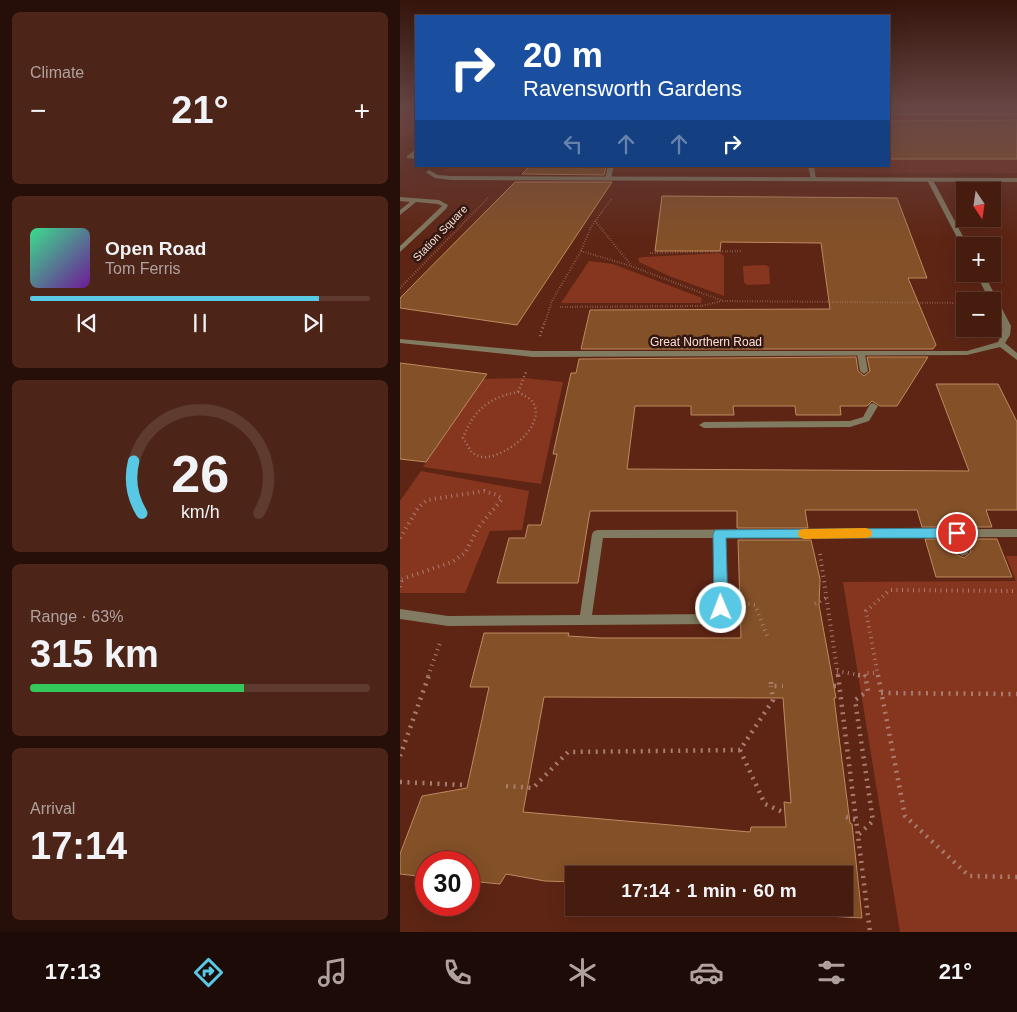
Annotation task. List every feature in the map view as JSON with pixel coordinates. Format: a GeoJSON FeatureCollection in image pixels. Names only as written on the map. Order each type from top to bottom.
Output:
{"type":"FeatureCollection","features":[{"type":"Feature","properties":{"kind":"street"},"geometry":{"type":"LineString","coordinates":[[608,178],[611,167]]}},
{"type":"Feature","properties":{"kind":"street"},"geometry":{"type":"LineString","coordinates":[[811,167],[814,179]]}},
{"type":"Feature","properties":{"kind":"street"},"geometry":{"type":"LineString","coordinates":[[430,169],[437,177],[451,178],[1017,180]]}},
{"type":"Feature","properties":{"kind":"street"},"geometry":{"type":"LineString","coordinates":[[930,180],[960,237]]}},
{"type":"Feature","properties":{"kind":"street","name":"Station Square"},"geometry":{"type":"LineString","coordinates":[[400,199],[443,203],[444,208],[400,250]]}},
{"type":"Feature","properties":{"kind":"street"},"geometry":{"type":"LineString","coordinates":[[400,213],[415,200]]}},
{"type":"Feature","properties":{"kind":"street"},"geometry":{"type":"LineString","coordinates":[[984,282],[1007,326],[1006,336],[1001,344],[1017,357]]}},
{"type":"Feature","properties":{"kind":"street","name":"Great Northern Road"},"geometry":{"type":"LineString","coordinates":[[400,342],[533,354],[967,353],[1001,344]]}},
{"type":"Feature","properties":{"kind":"street"},"geometry":{"type":"LineString","coordinates":[[860,354],[864,371]]}},
{"type":"Feature","properties":{"kind":"street"},"geometry":{"type":"LineString","coordinates":[[704,425],[850,424],[866,420],[872,406]]}},
{"type":"Feature","properties":{"kind":"street"},"geometry":{"type":"LineString","coordinates":[[957,533],[963,551]]}},
{"type":"Feature","properties":{"kind":"street"},"geometry":{"type":"LineString","coordinates":[[585,620],[598,534],[1017,533]]}},
{"type":"Feature","properties":{"kind":"street"},"geometry":{"type":"LineString","coordinates":[[400,614],[448,621],[721,619],[720,534]]}},
{"type":"Feature","properties":{"kind":"path"},"geometry":{"type":"LineString","coordinates":[[533,354],[552,301],[581,251],[595,221],[626,178]]}},
{"type":"Feature","properties":{"kind":"path","name":"Station Square"},"geometry":{"type":"LineString","coordinates":[[400,288],[491,194]]}},
{"type":"Feature","properties":{"kind":"path"},"geometry":{"type":"LineString","coordinates":[[595,221],[631,266]]}},
{"type":"Feature","properties":{"kind":"path"},"geometry":{"type":"LineString","coordinates":[[581,251],[631,266],[723,301]]}},
{"type":"Feature","properties":{"kind":"path"},"geometry":{"type":"LineString","coordinates":[[650,253],[741,251]]}},
{"type":"Feature","properties":{"kind":"path"},"geometry":{"type":"LineString","coordinates":[[560,307],[701,306],[723,301],[956,303]]}},
{"type":"Feature","properties":{"kind":"path"},"geometry":{"type":"LineString","coordinates":[[518,392],[527,395],[534,402],[535,411],[534,422],[524,438],[510,450],[486,458],[472,453],[463,438],[475,412],[484,404],[502,395],[518,392]]}},
{"type":"Feature","properties":{"kind":"path"},"geometry":{"type":"LineString","coordinates":[[400,538],[418,508],[427,500],[484,491],[502,499],[478,528],[465,553],[452,562],[401,578],[400,587]]}},
{"type":"Feature","properties":{"kind":"path"},"geometry":{"type":"LineString","coordinates":[[817,534],[859,834],[870,932]]}},
{"type":"Feature","properties":{"kind":"path"},"geometry":{"type":"LineString","coordinates":[[1017,592],[890,590],[866,611],[905,816],[968,876],[1017,877]]}},
{"type":"Feature","properties":{"kind":"path"},"geometry":{"type":"LineString","coordinates":[[815,604],[826,598]]}},
{"type":"Feature","properties":{"kind":"path"},"geometry":{"type":"LineString","coordinates":[[756,605],[768,638]]}},
{"type":"Feature","properties":{"kind":"path"},"geometry":{"type":"LineString","coordinates":[[400,756],[448,621]]}},
{"type":"Feature","properties":{"kind":"path"},"geometry":{"type":"LineString","coordinates":[[837,671],[866,676]]}},
{"type":"Feature","properties":{"kind":"path"},"geometry":{"type":"LineString","coordinates":[[859,834],[873,821],[855,700],[868,691],[865,673],[878,673]]}},
{"type":"Feature","properties":{"kind":"path"},"geometry":{"type":"LineString","coordinates":[[740,750],[773,700],[771,684],[782,686]]}},
{"type":"Feature","properties":{"kind":"path"},"geometry":{"type":"LineString","coordinates":[[882,694],[1017,694]]}},
{"type":"Feature","properties":{"kind":"path"},"geometry":{"type":"LineString","coordinates":[[506,786],[533,788],[568,752],[740,750]]}},
{"type":"Feature","properties":{"kind":"path"},"geometry":{"type":"LineString","coordinates":[[740,750],[765,804],[785,813]]}},
{"type":"Feature","properties":{"kind":"path"},"geometry":{"type":"LineString","coordinates":[[400,782],[466,785]]}},
{"type":"Feature","properties":{"kind":"path"},"geometry":{"type":"LineString","coordinates":[[846,817],[857,820]]}},
{"type":"Feature","properties":{"kind":"shaded area"},"geometry":{"type":"Polygon","coordinates":[[[890,152],[1017,152],[1017,173],[444,172],[449,167],[890,167],[890,152]]]}},
{"type":"Feature","properties":{"kind":"shaded area"},"geometry":{"type":"Polygon","coordinates":[[[720,253],[724,256],[724,296],[669,276],[639,262],[638,258],[644,257],[720,253]]]}},
{"type":"Feature","properties":{"kind":"shaded area"},"geometry":{"type":"Polygon","coordinates":[[[589,261],[613,264],[702,298],[701,303],[561,303],[589,261]]]}},
{"type":"Feature","properties":{"kind":"shaded area"},"geometry":{"type":"Polygon","coordinates":[[[766,265],[769,267],[770,284],[747,285],[744,282],[743,266],[766,265]]]}},
{"type":"Feature","properties":{"kind":"shaded area"},"geometry":{"type":"Polygon","coordinates":[[[524,378],[563,382],[541,484],[423,467],[483,379],[524,378]]]}},
{"type":"Feature","properties":{"kind":"shaded area"},"geometry":{"type":"Polygon","coordinates":[[[421,471],[529,491],[522,530],[490,531],[465,593],[400,593],[400,501],[421,471]]]}},
{"type":"Feature","properties":{"kind":"shaded area"},"geometry":{"type":"Polygon","coordinates":[[[1006,556],[1017,556],[1017,932],[900,932],[843,582],[1016,581],[1006,556]]]}},
{"type":"Feature","properties":{"kind":"building"},"geometry":{"type":"Polygon","coordinates":[[[890,152],[1017,152],[1017,159],[890,159],[890,152]]]}},
{"type":"Feature","properties":{"kind":"building"},"geometry":{"type":"Polygon","coordinates":[[[529,167],[606,167],[604,175],[522,174],[529,167]]]}},
{"type":"Feature","properties":{"kind":"building"},"geometry":{"type":"Polygon","coordinates":[[[515,182],[612,182],[517,325],[400,308],[400,298],[515,182]]]}},
{"type":"Feature","properties":{"kind":"building"},"geometry":{"type":"Polygon","coordinates":[[[662,196],[897,198],[927,278],[908,278],[936,345],[933,349],[581,349],[590,310],[830,309],[821,243],[721,242],[720,251],[655,251],[662,196]]]}},
{"type":"Feature","properties":{"kind":"building"},"geometry":{"type":"Polygon","coordinates":[[[856,357],[858,371],[864,376],[870,371],[867,357],[928,357],[897,406],[880,406],[872,401],[867,406],[840,406],[841,415],[796,415],[795,406],[733,406],[734,415],[691,415],[691,406],[635,406],[627,469],[969,471],[936,384],[998,384],[1017,422],[1017,510],[986,510],[992,527],[922,527],[917,510],[805,510],[808,528],[737,528],[737,511],[590,511],[578,583],[497,583],[509,538],[525,538],[528,525],[541,525],[557,454],[553,454],[571,373],[576,373],[579,359],[856,357]]]}},
{"type":"Feature","properties":{"kind":"building"},"geometry":{"type":"Polygon","coordinates":[[[400,363],[487,374],[426,462],[400,459],[400,363]]]}},
{"type":"Feature","properties":{"kind":"building"},"geometry":{"type":"Polygon","coordinates":[[[925,539],[952,539],[957,555],[964,558],[971,552],[966,539],[997,539],[1012,577],[936,577],[925,539]]]}},
{"type":"Feature","properties":{"kind":"building"},"geometry":{"type":"Polygon","coordinates":[[[738,540],[811,540],[820,579],[819,605],[836,698],[834,698],[850,823],[852,824],[862,918],[828,916],[853,916],[853,866],[565,866],[565,882],[545,881],[506,874],[500,884],[480,882],[480,851],[415,851],[415,876],[400,874],[400,854],[422,796],[467,788],[489,687],[470,687],[484,633],[569,633],[568,636],[601,638],[741,638],[738,540]],[[544,697],[523,812],[750,832],[751,827],[786,827],[784,802],[791,803],[783,698],[544,697]]]}},
{"type":"Feature","properties":{"kind":"slow traffic"},"geometry":{"type":"LineString","coordinates":[[804,534],[866,533]]}},
{"type":"Feature","properties":{"kind":"route"},"geometry":{"type":"LineString","coordinates":[[721,608],[720,534],[957,533]]}}]}
